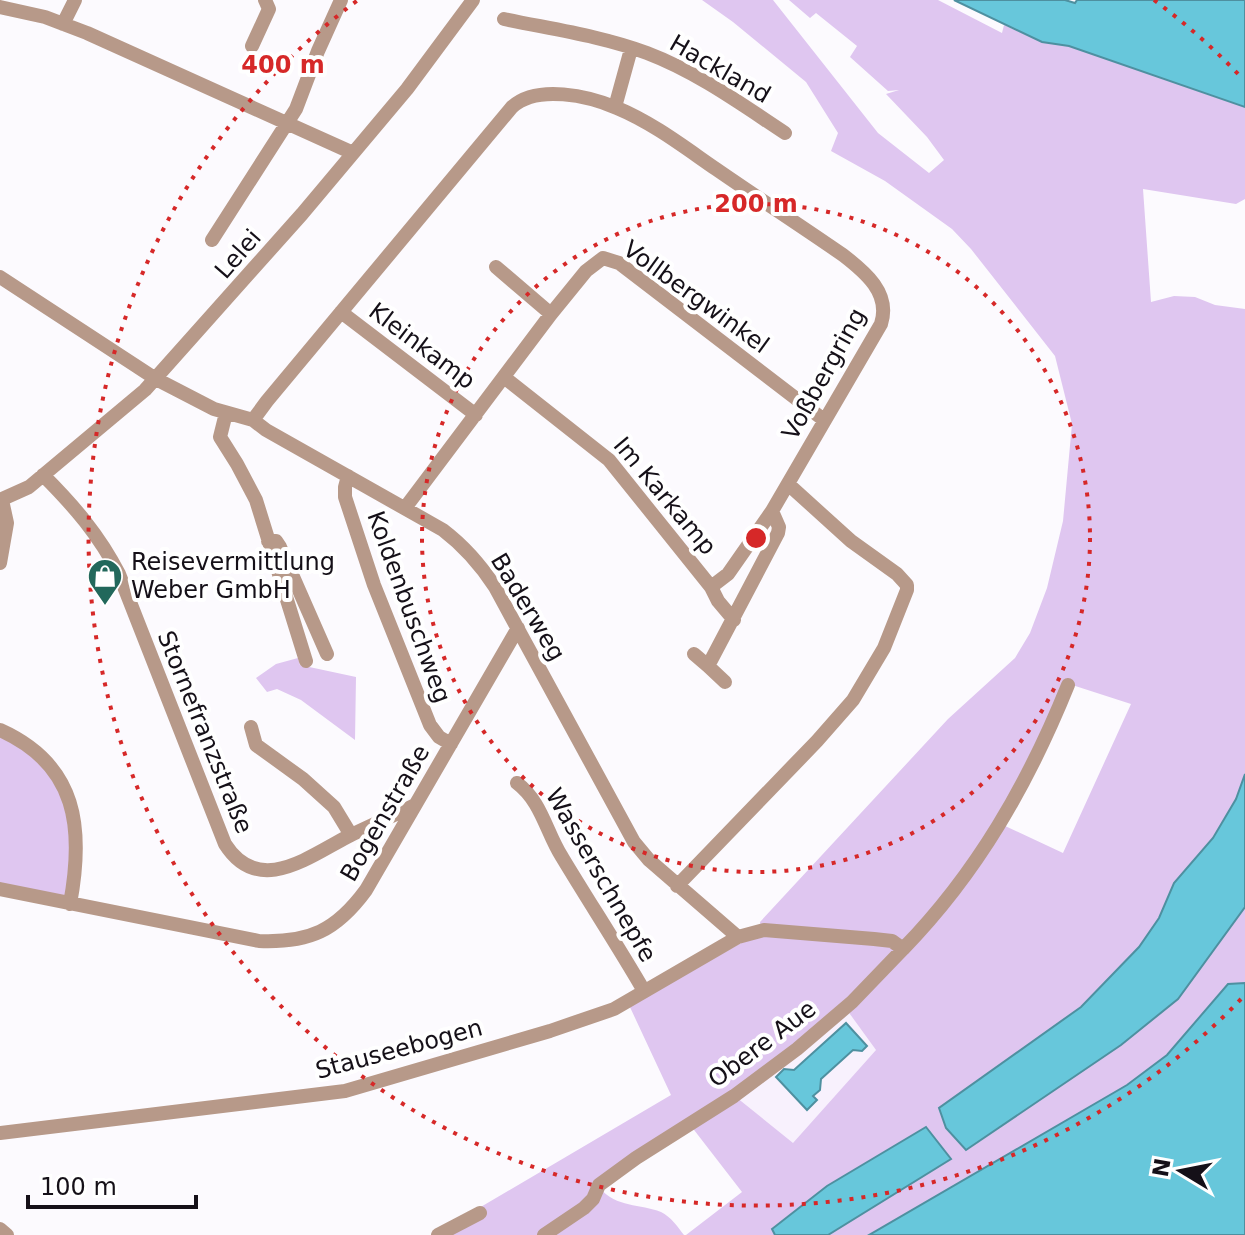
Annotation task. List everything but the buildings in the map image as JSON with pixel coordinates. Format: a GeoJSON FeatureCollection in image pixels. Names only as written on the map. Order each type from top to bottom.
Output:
{"type":"FeatureCollection","features":[{"type":"Feature","properties":{"kind":"street"},"geometry":{"type":"LineString","coordinates":[[63,24],[75,0]]}},
{"type":"Feature","properties":{"kind":"street"},"geometry":{"type":"LineString","coordinates":[[252,46],[269,9],[265,0]]}},
{"type":"Feature","properties":{"kind":"street"},"geometry":{"type":"LineString","coordinates":[[212,240],[288,124],[341,0]]}},
{"type":"Feature","properties":{"kind":"street","name":"Lelei"},"geometry":{"type":"LineString","coordinates":[[1,500],[29,487],[138,398],[156,379],[407,89],[473,0]]}},
{"type":"Feature","properties":{"kind":"street"},"geometry":{"type":"LineString","coordinates":[[0,7],[63,24],[353,153]]}},
{"type":"Feature","properties":{"kind":"street","name":"Hackland"},"geometry":{"type":"LineString","coordinates":[[504,19],[631,49],[695,75],[785,133]]}},
{"type":"Feature","properties":{"kind":"street","name":"Hackland"},"geometry":{"type":"LineString","coordinates":[[615,107],[631,49]]}},
{"type":"Feature","properties":{"kind":"street","name":"Voßbergring"},"geometry":{"type":"LineString","coordinates":[[253,420],[519,100],[534,94],[556,94],[615,107],[658,129],[843,255],[858,266],[876,287],[884,309],[881,324],[788,484]]}},
{"type":"Feature","properties":{"kind":"street","name":"Vollbergwinkel"},"geometry":{"type":"LineString","coordinates":[[405,508],[551,314],[595,261],[603,258],[610,258],[824,420]]}},
{"type":"Feature","properties":{"kind":"street"},"geometry":{"type":"LineString","coordinates":[[496,267],[551,314]]}},
{"type":"Feature","properties":{"kind":"street","name":"Baderweg"},"geometry":{"type":"LineString","coordinates":[[0,277],[156,379],[192,399],[253,420],[463,545],[482,567],[518,628],[634,842],[677,886],[738,937]]}},
{"type":"Feature","properties":{"kind":"street","name":"Kleinkamp"},"geometry":{"type":"LineString","coordinates":[[341,312],[476,415]]}},
{"type":"Feature","properties":{"kind":"street","name":"Im Karkamp"},"geometry":{"type":"LineString","coordinates":[[505,378],[609,460],[628,480],[734,620]]}},
{"type":"Feature","properties":{"kind":"street"},"geometry":{"type":"LineString","coordinates":[[226,413],[220,437],[256,500],[306,661]]}},
{"type":"Feature","properties":{"kind":"street","name":"Stornefranzstraße"},"geometry":{"type":"LineString","coordinates":[[43,475],[86,520],[102,541],[119,574],[225,844],[233,857],[256,869],[282,870],[416,805]]}},
{"type":"Feature","properties":{"kind":"street","name":"Koldenbuschweg"},"geometry":{"type":"LineString","coordinates":[[348,476],[345,497],[392,631],[430,725],[439,737],[451,744]]}},
{"type":"Feature","properties":{"kind":"street"},"geometry":{"type":"LineString","coordinates":[[677,886],[853,700],[884,648],[907,590],[907,585],[897,574],[851,541],[788,484]]}},
{"type":"Feature","properties":{"kind":"street","name":"Im Karkamp"},"geometry":{"type":"LineString","coordinates":[[711,587],[728,574],[788,484]]}},
{"type":"Feature","properties":{"kind":"street"},"geometry":{"type":"LineString","coordinates":[[0,563],[7,523],[1,500]]}},
{"type":"Feature","properties":{"kind":"street","name":"Im Karkamp"},"geometry":{"type":"LineString","coordinates":[[708,666],[778,533],[779,527],[772,511]]}},
{"type":"Feature","properties":{"kind":"street"},"geometry":{"type":"LineString","coordinates":[[268,541],[276,541],[280,547],[327,654]]}},
{"type":"Feature","properties":{"kind":"street","name":"Bogenstraße"},"geometry":{"type":"LineString","coordinates":[[0,889],[259,941],[281,942],[311,936],[334,925],[352,910],[366,890],[518,628]]}},
{"type":"Feature","properties":{"kind":"street"},"geometry":{"type":"LineString","coordinates":[[694,654],[725,682]]}},
{"type":"Feature","properties":{"kind":"street","name":"Obere Aue"},"geometry":{"type":"LineString","coordinates":[[544,1235],[584,1208],[593,1199],[599,1185],[734,1096],[797,1049],[862,993],[950,895],[1002,824],[1025,782],[1068,685]]}},
{"type":"Feature","properties":{"kind":"street","name":"Stornefranzstraße"},"geometry":{"type":"LineString","coordinates":[[251,727],[256,745],[303,779],[334,807],[351,835]]}},
{"type":"Feature","properties":{"kind":"street"},"geometry":{"type":"LineString","coordinates":[[0,730],[37,752],[50,766],[67,796],[78,849],[70,904]]}},
{"type":"Feature","properties":{"kind":"street","name":"Wasserschnepfe"},"geometry":{"type":"LineString","coordinates":[[517,783],[530,793],[560,855],[619,945],[644,991]]}},
{"type":"Feature","properties":{"kind":"street"},"geometry":{"type":"LineString","coordinates":[[738,937],[764,930],[892,941],[903,949]]}},
{"type":"Feature","properties":{"kind":"street","name":"Stauseebogen"},"geometry":{"type":"LineString","coordinates":[[0,1133],[345,1091],[580,1022],[614,1009],[738,937]]}},
{"type":"Feature","properties":{"kind":"street"},"geometry":{"type":"LineString","coordinates":[[438,1235],[480,1213]]}},
{"type":"Feature","properties":{"kind":"street"},"geometry":{"type":"LineString","coordinates":[[0,1229],[7,1235]]}},
{"type":"Feature","properties":{"kind":"shaded area"},"geometry":{"type":"Polygon","coordinates":[[[702,0],[773,0],[878,133],[929,173],[944,160],[927,137],[886,94],[899,90],[888,91],[850,57],[857,46],[816,13],[810,18],[789,0],[938,0],[1002,33],[1004,25],[1042,42],[1069,46],[1245,107],[1245,199],[1236,204],[1143,189],[1151,302],[1174,296],[1195,297],[1215,305],[1245,309],[1245,774],[1236,799],[1213,838],[1174,883],[1159,918],[1139,947],[1081,1007],[939,1109],[946,1128],[967,1150],[1121,1045],[1178,999],[1245,907],[1245,1101],[1028,1235],[828,1235],[950,1159],[926,1127],[827,1186],[772,1228],[775,1235],[686,1235],[742,1192],[691,1126],[736,1097],[793,1143],[876,1050],[847,1010],[930,921],[1003,825],[1063,853],[1131,704],[1066,683],[1028,771],[990,839],[955,888],[902,947],[891,939],[875,935],[761,928],[760,922],[948,719],[1015,658],[1030,633],[1047,588],[1063,521],[1072,424],[1055,356],[971,249],[952,229],[885,181],[831,151],[838,133],[806,82],[702,0]]]}},
{"type":"Feature","properties":{"kind":"shaded area"},"geometry":{"type":"Polygon","coordinates":[[[298,658],[300,665],[356,677],[355,740],[301,700],[277,689],[267,692],[256,678],[276,664],[298,658]]]}},
{"type":"Feature","properties":{"kind":"shaded area"},"geometry":{"type":"Polygon","coordinates":[[[0,730],[41,756],[69,803],[70,904],[0,889],[0,730]]]}},
{"type":"Feature","properties":{"kind":"shaded area"},"geometry":{"type":"Polygon","coordinates":[[[761,932],[887,942],[901,950],[796,1048],[540,1235],[433,1235],[671,1095],[629,1005],[761,932]]]}},
{"type":"Feature","properties":{"kind":"shaded area"},"geometry":{"type":"Polygon","coordinates":[[[847,1010],[876,1050],[793,1144],[736,1097],[847,1010]]]}},
{"type":"Feature","properties":{"kind":"shaded area"},"geometry":{"type":"Polygon","coordinates":[[[601,1189],[613,1199],[661,1212],[684,1235],[553,1235],[601,1189]]]}},
{"type":"Feature","properties":{"kind":"water"},"geometry":{"type":"Polygon","coordinates":[[[954,0],[1065,0],[1075,3],[1077,0],[1245,0],[1245,107],[1069,46],[1042,42],[954,0]]]}},
{"type":"Feature","properties":{"kind":"water"},"geometry":{"type":"Polygon","coordinates":[[[1245,774],[1245,907],[1178,999],[1121,1045],[966,1150],[946,1128],[939,1108],[1081,1007],[1139,947],[1159,918],[1174,883],[1213,838],[1236,799],[1245,774]]]}},
{"type":"Feature","properties":{"kind":"water"},"geometry":{"type":"Polygon","coordinates":[[[1245,983],[1245,1235],[869,1235],[1127,1085],[1167,1055],[1228,984],[1245,983]]]}},
{"type":"Feature","properties":{"kind":"water"},"geometry":{"type":"Polygon","coordinates":[[[846,1023],[867,1046],[862,1051],[853,1050],[821,1079],[820,1090],[813,1096],[817,1100],[807,1110],[776,1077],[784,1069],[794,1070],[846,1023]]]}},
{"type":"Feature","properties":{"kind":"water"},"geometry":{"type":"Polygon","coordinates":[[[926,1127],[951,1159],[828,1235],[775,1235],[772,1229],[827,1186],[926,1127]]]}},
{"type":"Feature","properties":{"kind":"place","name":"Reisevermittlung Weber GmbH"},"geometry":{"type":"Point","coordinates":[105,607]}}]}
